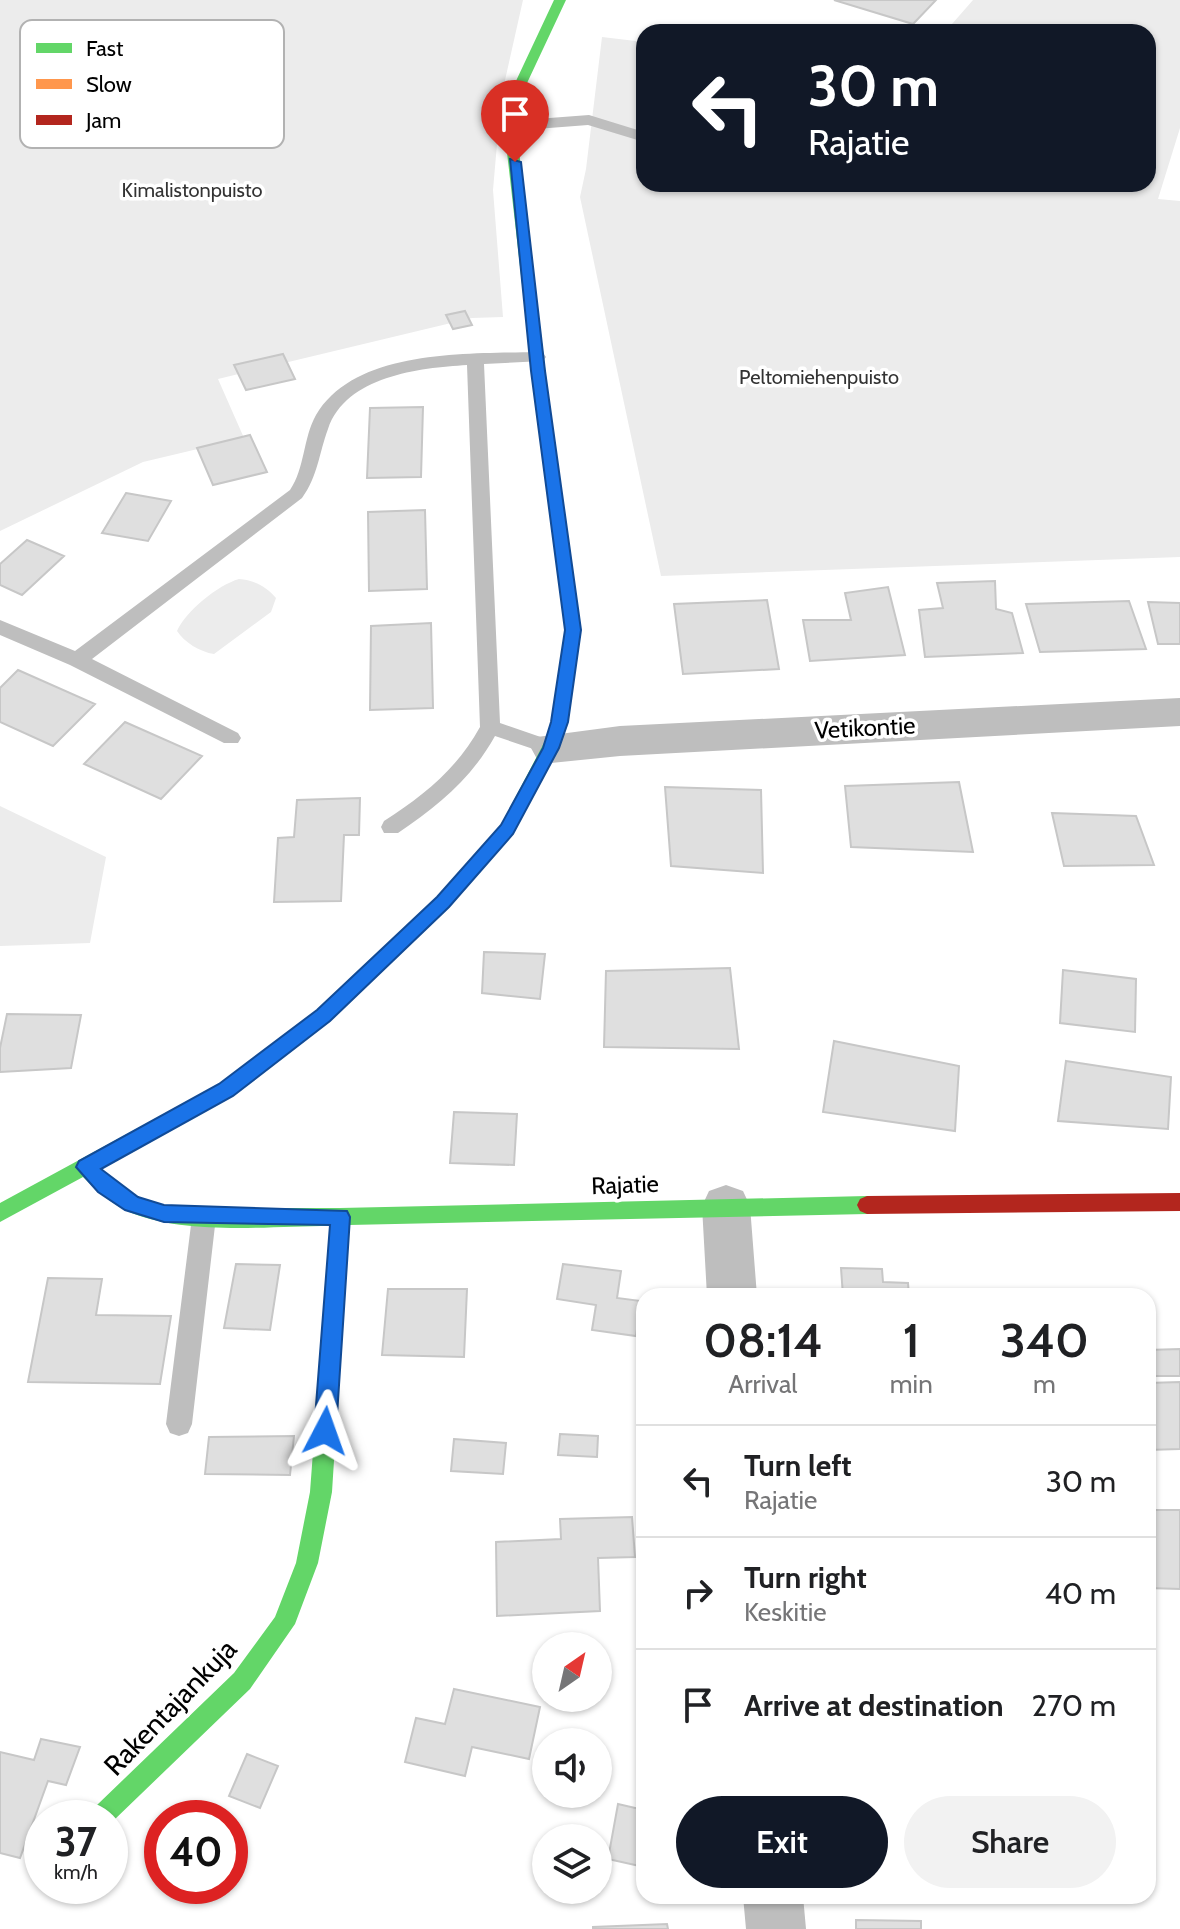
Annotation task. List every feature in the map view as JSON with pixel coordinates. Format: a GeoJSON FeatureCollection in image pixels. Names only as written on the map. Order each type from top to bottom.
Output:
{"type":"FeatureCollection","features":[{"type":"Feature","properties":{"kind":"street"},"geometry":{"type":"LineString","coordinates":[[0,1213],[226,1090],[323,1015],[443,902],[507,829],[551,748],[560,722],[573,630],[510,126],[514,98],[560,0]]}},
{"type":"Feature","properties":{"kind":"street","name":"Vetikontie"},"geometry":{"type":"LineString","coordinates":[[551,748],[620,741],[1180,712]]}},
{"type":"Feature","properties":{"kind":"street","name":"Rajatie"},"geometry":{"type":"LineString","coordinates":[[86,1167],[105,1186],[132,1204],[164,1214],[204,1217],[340,1217],[726,1206],[1180,1202]]}},
{"type":"Feature","properties":{"kind":"street"},"geometry":{"type":"LineString","coordinates":[[726,1206],[731,1288]]}},
{"type":"Feature","properties":{"kind":"street","name":"Rakentajankuja"},"geometry":{"type":"LineString","coordinates":[[118,1800],[242,1681],[284,1624],[307,1563],[321,1492],[340,1217]]}},
{"type":"Feature","properties":{"kind":"street"},"geometry":{"type":"LineString","coordinates":[[774,1904],[776,1929]]}},
{"type":"Feature","properties":{"kind":"lane"},"geometry":{"type":"LineString","coordinates":[[510,126],[589,120],[636,135]]}},
{"type":"Feature","properties":{"kind":"lane"},"geometry":{"type":"LineString","coordinates":[[77,660],[296,494],[305,481],[313,444],[328,410],[346,391],[392,369],[475,359],[537,357]]}},
{"type":"Feature","properties":{"kind":"lane"},"geometry":{"type":"LineString","coordinates":[[391,827],[440,795],[475,757],[490,727],[475,359]]}},
{"type":"Feature","properties":{"kind":"lane"},"geometry":{"type":"LineString","coordinates":[[0,627],[77,660],[231,738]]}},
{"type":"Feature","properties":{"kind":"lane"},"geometry":{"type":"LineString","coordinates":[[490,727],[551,748]]}},
{"type":"Feature","properties":{"kind":"lane"},"geometry":{"type":"LineString","coordinates":[[179,1424],[204,1217]]}},
{"type":"Feature","properties":{"kind":"green space","name":"Kimalistonpuisto"},"geometry":{"type":"Polygon","coordinates":[[[0,0],[523,0],[501,98],[493,190],[503,317],[472,318],[218,379],[244,438],[143,462],[0,531],[0,0]]]}},
{"type":"Feature","properties":{"kind":"green space","name":"Peltomiehenpuisto"},"geometry":{"type":"Polygon","coordinates":[[[973,0],[1180,0],[1180,128],[1158,199],[1180,201],[1180,557],[661,576],[580,197],[602,37],[636,41],[636,192],[1156,192],[1156,24],[952,24],[973,0]]]}},
{"type":"Feature","properties":{"kind":"green space"},"geometry":{"type":"Polygon","coordinates":[[[239,579],[264,587],[276,598],[271,612],[214,654],[198,649],[184,639],[177,631],[195,607],[239,579]]]}},
{"type":"Feature","properties":{"kind":"green space"},"geometry":{"type":"Polygon","coordinates":[[[0,806],[106,857],[90,943],[0,946],[0,806]]]}},
{"type":"Feature","properties":{"kind":"building"},"geometry":{"type":"Polygon","coordinates":[[[834,0],[936,0],[913,24],[834,0]]]}},
{"type":"Feature","properties":{"kind":"building"},"geometry":{"type":"Polygon","coordinates":[[[465,311],[472,325],[453,329],[446,315],[465,311]]]}},
{"type":"Feature","properties":{"kind":"building"},"geometry":{"type":"Polygon","coordinates":[[[283,354],[295,379],[246,390],[234,365],[283,354]]]}},
{"type":"Feature","properties":{"kind":"building"},"geometry":{"type":"Polygon","coordinates":[[[423,407],[421,477],[367,478],[370,408],[423,407]]]}},
{"type":"Feature","properties":{"kind":"building"},"geometry":{"type":"Polygon","coordinates":[[[250,435],[267,472],[213,485],[197,448],[250,435]]]}},
{"type":"Feature","properties":{"kind":"building"},"geometry":{"type":"Polygon","coordinates":[[[126,493],[171,501],[148,541],[102,533],[126,493]]]}},
{"type":"Feature","properties":{"kind":"building"},"geometry":{"type":"Polygon","coordinates":[[[425,510],[427,589],[369,591],[368,512],[425,510]]]}},
{"type":"Feature","properties":{"kind":"building"},"geometry":{"type":"Polygon","coordinates":[[[27,540],[64,556],[22,595],[0,585],[0,564],[27,540]]]}},
{"type":"Feature","properties":{"kind":"building"},"geometry":{"type":"Polygon","coordinates":[[[995,581],[996,609],[1012,613],[1023,653],[925,657],[919,610],[943,608],[937,583],[995,581]]]}},
{"type":"Feature","properties":{"kind":"building"},"geometry":{"type":"Polygon","coordinates":[[[888,587],[905,655],[810,661],[803,620],[851,620],[845,593],[888,587]]]}},
{"type":"Feature","properties":{"kind":"building"},"geometry":{"type":"Polygon","coordinates":[[[767,600],[779,669],[683,674],[674,604],[767,600]]]}},
{"type":"Feature","properties":{"kind":"building"},"geometry":{"type":"Polygon","coordinates":[[[1129,601],[1146,649],[1040,652],[1026,604],[1129,601]]]}},
{"type":"Feature","properties":{"kind":"building"},"geometry":{"type":"Polygon","coordinates":[[[1148,602],[1180,603],[1180,644],[1158,644],[1148,602]]]}},
{"type":"Feature","properties":{"kind":"building"},"geometry":{"type":"Polygon","coordinates":[[[431,623],[433,708],[370,710],[371,626],[431,623]]]}},
{"type":"Feature","properties":{"kind":"building"},"geometry":{"type":"Polygon","coordinates":[[[18,670],[95,704],[53,746],[0,722],[0,688],[18,670]]]}},
{"type":"Feature","properties":{"kind":"building"},"geometry":{"type":"Polygon","coordinates":[[[125,722],[202,756],[161,799],[84,764],[125,722]]]}},
{"type":"Feature","properties":{"kind":"building"},"geometry":{"type":"Polygon","coordinates":[[[959,782],[973,852],[851,847],[845,786],[959,782]]]}},
{"type":"Feature","properties":{"kind":"building"},"geometry":{"type":"Polygon","coordinates":[[[665,787],[761,790],[763,873],[671,866],[665,787]]]}},
{"type":"Feature","properties":{"kind":"building"},"geometry":{"type":"Polygon","coordinates":[[[360,798],[359,835],[344,835],[341,901],[274,902],[278,838],[294,837],[297,800],[360,798]]]}},
{"type":"Feature","properties":{"kind":"building"},"geometry":{"type":"Polygon","coordinates":[[[1052,813],[1136,816],[1154,865],[1064,866],[1052,813]]]}},
{"type":"Feature","properties":{"kind":"building"},"geometry":{"type":"Polygon","coordinates":[[[484,952],[545,954],[540,999],[482,993],[484,952]]]}},
{"type":"Feature","properties":{"kind":"building"},"geometry":{"type":"Polygon","coordinates":[[[730,968],[739,1049],[604,1047],[606,971],[730,968]]]}},
{"type":"Feature","properties":{"kind":"building"},"geometry":{"type":"Polygon","coordinates":[[[1063,970],[1136,979],[1135,1032],[1060,1023],[1063,970]]]}},
{"type":"Feature","properties":{"kind":"building"},"geometry":{"type":"Polygon","coordinates":[[[7,1014],[81,1015],[71,1068],[0,1072],[0,1048],[7,1014]]]}},
{"type":"Feature","properties":{"kind":"building"},"geometry":{"type":"Polygon","coordinates":[[[834,1041],[959,1066],[955,1131],[823,1112],[834,1041]]]}},
{"type":"Feature","properties":{"kind":"building"},"geometry":{"type":"Polygon","coordinates":[[[1066,1061],[1171,1077],[1168,1129],[1058,1121],[1066,1061]]]}},
{"type":"Feature","properties":{"kind":"building"},"geometry":{"type":"Polygon","coordinates":[[[454,1112],[517,1114],[514,1165],[450,1163],[454,1112]]]}},
{"type":"Feature","properties":{"kind":"building"},"geometry":{"type":"Polygon","coordinates":[[[236,1264],[280,1265],[270,1330],[224,1328],[236,1264]]]}},
{"type":"Feature","properties":{"kind":"building"},"geometry":{"type":"Polygon","coordinates":[[[563,1264],[621,1271],[617,1298],[636,1300],[636,1336],[592,1330],[596,1305],[557,1299],[563,1264]]]}},
{"type":"Feature","properties":{"kind":"building"},"geometry":{"type":"Polygon","coordinates":[[[841,1268],[882,1269],[883,1282],[908,1283],[908,1288],[842,1288],[841,1268]]]}},
{"type":"Feature","properties":{"kind":"building"},"geometry":{"type":"Polygon","coordinates":[[[48,1278],[102,1279],[96,1315],[171,1316],[160,1384],[28,1382],[48,1278]]]}},
{"type":"Feature","properties":{"kind":"building"},"geometry":{"type":"Polygon","coordinates":[[[388,1289],[467,1289],[464,1357],[382,1355],[388,1289]]]}},
{"type":"Feature","properties":{"kind":"building"},"geometry":{"type":"Polygon","coordinates":[[[1180,1349],[1180,1376],[1156,1376],[1156,1350],[1180,1349]]]}},
{"type":"Feature","properties":{"kind":"building"},"geometry":{"type":"Polygon","coordinates":[[[1180,1382],[1180,1449],[1156,1450],[1156,1383],[1180,1382]]]}},
{"type":"Feature","properties":{"kind":"building"},"geometry":{"type":"Polygon","coordinates":[[[560,1434],[598,1436],[597,1457],[558,1455],[560,1434]]]}},
{"type":"Feature","properties":{"kind":"building"},"geometry":{"type":"Polygon","coordinates":[[[294,1436],[290,1475],[205,1474],[209,1437],[294,1436]]]}},
{"type":"Feature","properties":{"kind":"building"},"geometry":{"type":"Polygon","coordinates":[[[454,1439],[506,1443],[503,1474],[451,1471],[454,1439]]]}},
{"type":"Feature","properties":{"kind":"building"},"geometry":{"type":"Polygon","coordinates":[[[1156,1510],[1180,1510],[1180,1589],[1156,1588],[1156,1510]]]}},
{"type":"Feature","properties":{"kind":"building"},"geometry":{"type":"Polygon","coordinates":[[[632,1517],[635,1557],[598,1558],[600,1611],[497,1616],[496,1542],[561,1539],[560,1519],[632,1517]]]}},
{"type":"Feature","properties":{"kind":"building"},"geometry":{"type":"Polygon","coordinates":[[[454,1689],[532,1705],[532,1712],[539,1712],[536,1728],[532,1728],[529,1759],[472,1747],[465,1776],[405,1762],[416,1718],[445,1724],[454,1689]]]}},
{"type":"Feature","properties":{"kind":"building"},"geometry":{"type":"Polygon","coordinates":[[[41,1739],[80,1747],[66,1785],[48,1781],[41,1800],[24,1800],[24,1847],[20,1858],[0,1853],[0,1752],[34,1760],[41,1739]]]}},
{"type":"Feature","properties":{"kind":"building"},"geometry":{"type":"Polygon","coordinates":[[[247,1754],[278,1766],[260,1808],[248,1803],[248,1800],[229,1796],[247,1754]]]}},
{"type":"Feature","properties":{"kind":"building"},"geometry":{"type":"Polygon","coordinates":[[[618,1804],[636,1808],[636,1865],[612,1860],[612,1837],[618,1804]]]}},
{"type":"Feature","properties":{"kind":"building"},"geometry":{"type":"Polygon","coordinates":[[[856,1920],[921,1921],[921,1929],[856,1929],[856,1920]]]}},
{"type":"Feature","properties":{"kind":"building"},"geometry":{"type":"Polygon","coordinates":[[[667,1924],[668,1929],[593,1929],[593,1927],[667,1924]]]}},
{"type":"Feature","properties":{"kind":"traffic: fast"},"geometry":{"type":"LineString","coordinates":[[545,425],[510,126],[514,98],[560,0]]}},
{"type":"Feature","properties":{"kind":"traffic: fast"},"geometry":{"type":"LineString","coordinates":[[0,1213],[226,1090],[323,1015],[443,902],[507,829],[553,741]]}},
{"type":"Feature","properties":{"kind":"traffic: fast"},"geometry":{"type":"LineString","coordinates":[[86,1167],[105,1186],[132,1204],[164,1214],[204,1217],[340,1217],[867,1205]]}},
{"type":"Feature","properties":{"kind":"traffic: fast"},"geometry":{"type":"LineString","coordinates":[[118,1800],[242,1681],[284,1624],[307,1563],[321,1492],[340,1217]]}},
{"type":"Feature","properties":{"kind":"traffic: slow"},"geometry":{"type":"LineString","coordinates":[[545,425],[573,630],[560,722],[553,741]]}},
{"type":"Feature","properties":{"kind":"traffic: jam"},"geometry":{"type":"LineString","coordinates":[[867,1205],[1180,1202]]}},
{"type":"Feature","properties":{"kind":"route"},"geometry":{"type":"LineString","coordinates":[[325,1431],[340,1217],[164,1214],[132,1204],[105,1186],[86,1167],[226,1090],[323,1015],[443,902],[507,829],[551,748],[560,722],[573,630],[538,371],[515,162]]}}]}
